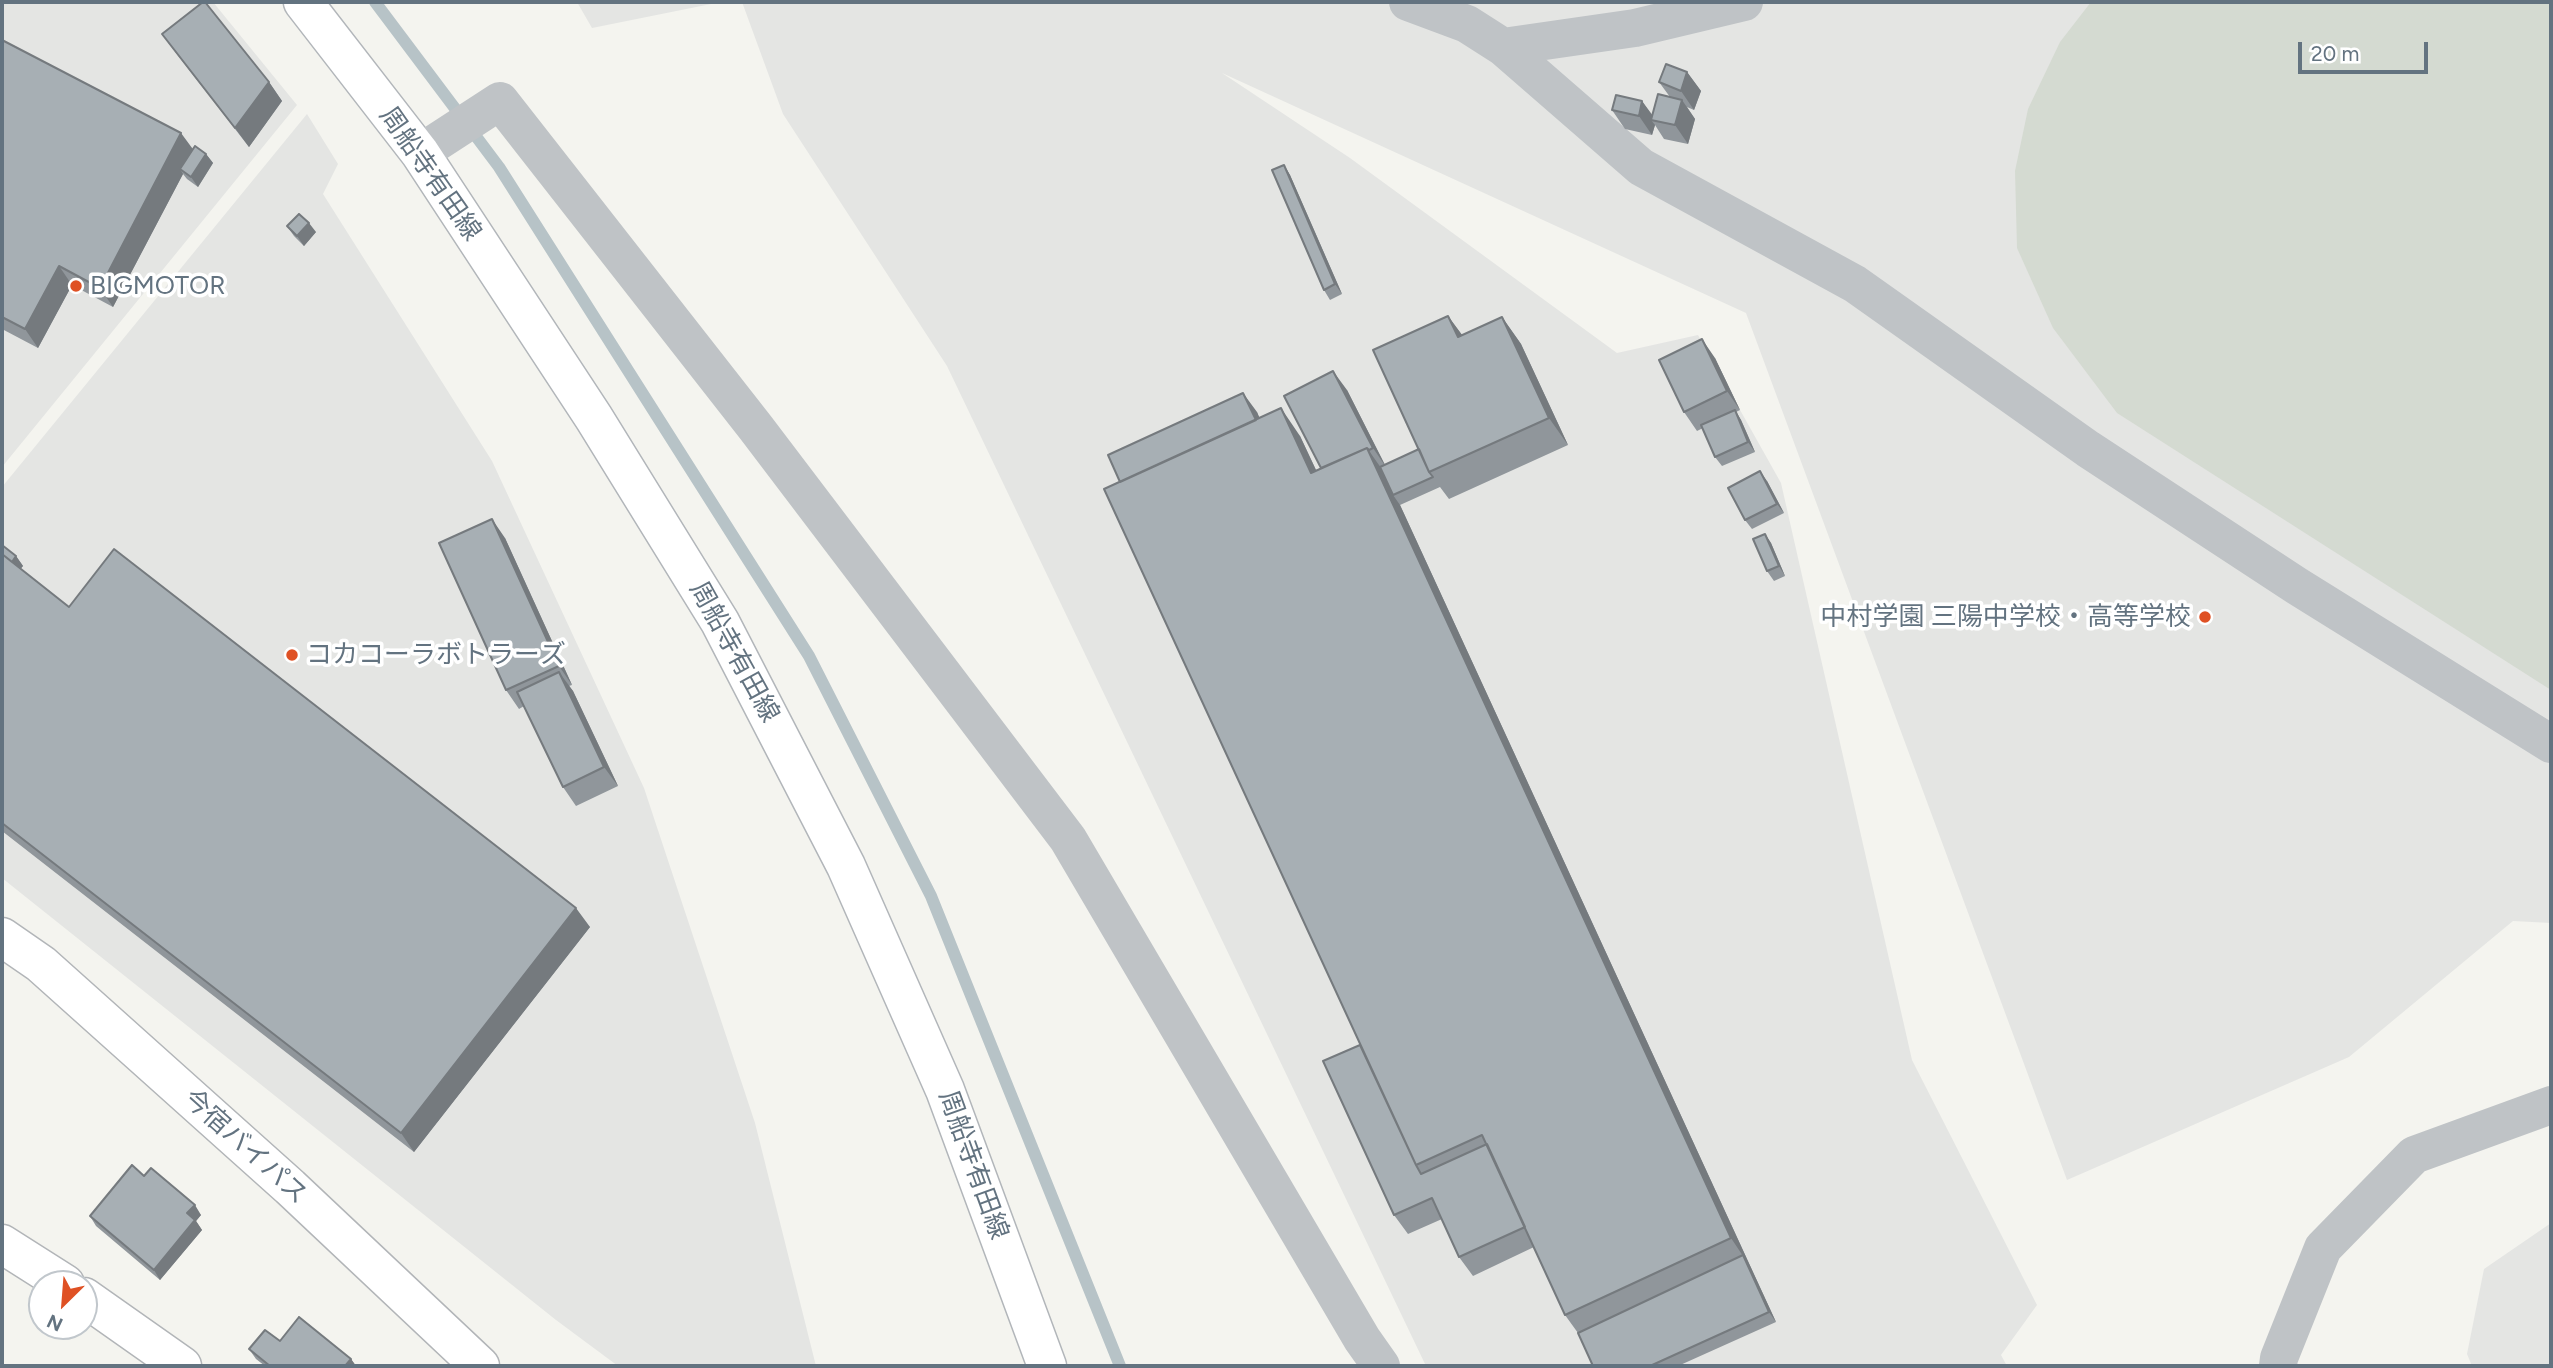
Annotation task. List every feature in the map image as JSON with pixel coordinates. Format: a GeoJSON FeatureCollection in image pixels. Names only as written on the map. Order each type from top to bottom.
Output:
{"type":"FeatureCollection","features":[{"type":"Feature","properties":{"kind":"main road","name":"周船寺有田線"},"geometry":{"type":"LineString","coordinates":[[303,2],[420,153],[594,418],[720,622],[846,866],[940,1077],[1047,1366]]}},
{"type":"Feature","properties":{"kind":"main road","name":"今宿バイパス"},"geometry":{"type":"LineString","coordinates":[[2,937],[41,964],[290,1187],[480,1366]]}},
{"type":"Feature","properties":{"kind":"main road"},"geometry":{"type":"LineString","coordinates":[[2,1244],[43,1270]]}},
{"type":"Feature","properties":{"kind":"main road"},"geometry":{"type":"LineString","coordinates":[[98,1307],[182,1366]]}},
{"type":"Feature","properties":{"kind":"lane"},"geometry":{"type":"LineString","coordinates":[[1408,2],[1467,24],[1503,47],[1641,167],[1855,284],[2088,449],[2297,586],[2551,744]]}},
{"type":"Feature","properties":{"kind":"lane"},"geometry":{"type":"LineString","coordinates":[[1503,47],[1635,27],[1744,2]]}},
{"type":"Feature","properties":{"kind":"lane"},"geometry":{"type":"LineString","coordinates":[[420,153],[500,101],[756,428],[1068,839],[1355,1327],[1381,1366]]}},
{"type":"Feature","properties":{"kind":"lane"},"geometry":{"type":"LineString","coordinates":[[2278,1366],[2323,1248],[2414,1155],[2551,1105]]}},
{"type":"Feature","properties":{"kind":"shaded area","name":"BIGMOTOR"},"geometry":{"type":"Polygon","coordinates":[[[2,2],[213,2],[297,105],[2,467],[2,2]]]}},
{"type":"Feature","properties":{"kind":"shaded area"},"geometry":{"type":"Polygon","coordinates":[[[577,2],[721,2],[592,28],[577,2]]]}},
{"type":"Feature","properties":{"kind":"shaded area"},"geometry":{"type":"Polygon","coordinates":[[[742,2],[2551,2],[2551,923],[2513,921],[2349,1057],[2067,1180],[1746,313],[1222,73],[1350,158],[1617,353],[1698,335],[1781,483],[1912,1060],[2037,1305],[2001,1355],[2007,1366],[1426,1366],[947,366],[783,114],[742,2]]]}},
{"type":"Feature","properties":{"kind":"shaded area"},"geometry":{"type":"Polygon","coordinates":[[[2091,2],[2551,2],[2551,690],[2117,413],[2053,328],[2017,248],[2015,171],[2028,109],[2060,42],[2091,2]]]}},
{"type":"Feature","properties":{"kind":"shaded area","name":"コカコーラボトラーズ"},"geometry":{"type":"Polygon","coordinates":[[[307,114],[338,164],[323,194],[492,461],[644,788],[755,1123],[816,1366],[618,1366],[556,1320],[2,878],[2,487],[307,114]]]}},
{"type":"Feature","properties":{"kind":"shaded area"},"geometry":{"type":"Polygon","coordinates":[[[2551,1223],[2551,1366],[2472,1366],[2467,1354],[2484,1269],[2551,1223]]]}},
{"type":"Feature","properties":{"kind":"building"},"geometry":{"type":"Polygon","coordinates":[[[203,2],[269,82],[235,128],[162,34],[203,2]]]}},
{"type":"Feature","properties":{"kind":"building"},"geometry":{"type":"Polygon","coordinates":[[[2,40],[181,133],[100,288],[59,266],[25,329],[2,317],[2,40]]]}},
{"type":"Feature","properties":{"kind":"building"},"geometry":{"type":"Polygon","coordinates":[[[1666,64],[1687,72],[1681,91],[1659,82],[1666,64]]]}},
{"type":"Feature","properties":{"kind":"building"},"geometry":{"type":"Polygon","coordinates":[[[1658,94],[1682,100],[1675,125],[1651,120],[1658,94]]]}},
{"type":"Feature","properties":{"kind":"building"},"geometry":{"type":"Polygon","coordinates":[[[1616,95],[1642,101],[1639,116],[1612,110],[1616,95]]]}},
{"type":"Feature","properties":{"kind":"building"},"geometry":{"type":"Polygon","coordinates":[[[195,146],[206,154],[191,177],[180,169],[195,146]]]}},
{"type":"Feature","properties":{"kind":"building"},"geometry":{"type":"Polygon","coordinates":[[[1284,165],[1335,284],[1324,290],[1272,170],[1284,165]]]}},
{"type":"Feature","properties":{"kind":"building"},"geometry":{"type":"Polygon","coordinates":[[[299,214],[309,223],[297,236],[287,226],[299,214]]]}},
{"type":"Feature","properties":{"kind":"building"},"geometry":{"type":"Polygon","coordinates":[[[1448,316],[1458,337],[1502,317],[1549,418],[1429,472],[1373,350],[1448,316]]]}},
{"type":"Feature","properties":{"kind":"building"},"geometry":{"type":"Polygon","coordinates":[[[1702,339],[1727,391],[1684,412],[1659,360],[1702,339]]]}},
{"type":"Feature","properties":{"kind":"building"},"geometry":{"type":"Polygon","coordinates":[[[1333,371],[1373,448],[1367,448],[1321,468],[1284,396],[1333,371]]]}},
{"type":"Feature","properties":{"kind":"building"},"geometry":{"type":"Polygon","coordinates":[[[1243,393],[1256,420],[1120,482],[1108,455],[1243,393]]]}},
{"type":"Feature","properties":{"kind":"building"},"geometry":{"type":"Polygon","coordinates":[[[1281,408],[1311,473],[1367,448],[1731,1238],[1565,1315],[1482,1135],[1416,1165],[1104,489],[1281,408]]]}},
{"type":"Feature","properties":{"kind":"building"},"geometry":{"type":"Polygon","coordinates":[[[1735,410],[1748,442],[1715,457],[1701,425],[1735,410]]]}},
{"type":"Feature","properties":{"kind":"building"},"geometry":{"type":"Polygon","coordinates":[[[1419,449],[1433,477],[1393,495],[1380,467],[1419,449]]]}},
{"type":"Feature","properties":{"kind":"building"},"geometry":{"type":"Polygon","coordinates":[[[1760,471],[1777,504],[1745,520],[1728,488],[1760,471]]]}},
{"type":"Feature","properties":{"kind":"building"},"geometry":{"type":"Polygon","coordinates":[[[492,519],[559,666],[506,690],[439,543],[492,519]]]}},
{"type":"Feature","properties":{"kind":"building"},"geometry":{"type":"Polygon","coordinates":[[[1765,534],[1779,566],[1767,571],[1753,539],[1765,534]]]}},
{"type":"Feature","properties":{"kind":"building"},"geometry":{"type":"Polygon","coordinates":[[[2,545],[16,556],[12,562],[2,554],[2,545]]]}},
{"type":"Feature","properties":{"kind":"building"},"geometry":{"type":"Polygon","coordinates":[[[114,549],[576,908],[401,1133],[2,823],[2,554],[69,607],[114,549]]]}},
{"type":"Feature","properties":{"kind":"building"},"geometry":{"type":"Polygon","coordinates":[[[559,672],[604,767],[563,787],[517,692],[559,672]]]}},
{"type":"Feature","properties":{"kind":"building"},"geometry":{"type":"Polygon","coordinates":[[[1360,1045],[1421,1174],[1487,1144],[1525,1227],[1459,1257],[1432,1198],[1394,1215],[1323,1061],[1360,1045]]]}},
{"type":"Feature","properties":{"kind":"building"},"geometry":{"type":"Polygon","coordinates":[[[132,1165],[144,1176],[151,1168],[195,1205],[187,1213],[195,1220],[154,1270],[90,1216],[132,1165]]]}},
{"type":"Feature","properties":{"kind":"building"},"geometry":{"type":"Polygon","coordinates":[[[1743,1255],[1769,1312],[1650,1366],[1593,1366],[1578,1333],[1743,1255]]]}},
{"type":"Feature","properties":{"kind":"building"},"geometry":{"type":"Polygon","coordinates":[[[299,1317],[351,1359],[345,1366],[270,1366],[249,1349],[265,1330],[280,1341],[299,1317]]]}},
{"type":"Feature","properties":{"kind":"waterway"},"geometry":{"type":"LineString","coordinates":[[375,2],[499,167],[809,656],[931,896],[1120,1366]]}},
{"type":"Feature","properties":{"kind":"place","name":"BIGMOTOR"},"geometry":{"type":"Point","coordinates":[76,286]}},
{"type":"Feature","properties":{"kind":"place","name":"中村学園 三陽中学校・高等学校"},"geometry":{"type":"Point","coordinates":[2205,617]}},
{"type":"Feature","properties":{"kind":"place","name":"コカコーラボトラーズ"},"geometry":{"type":"Point","coordinates":[292,655]}}]}
